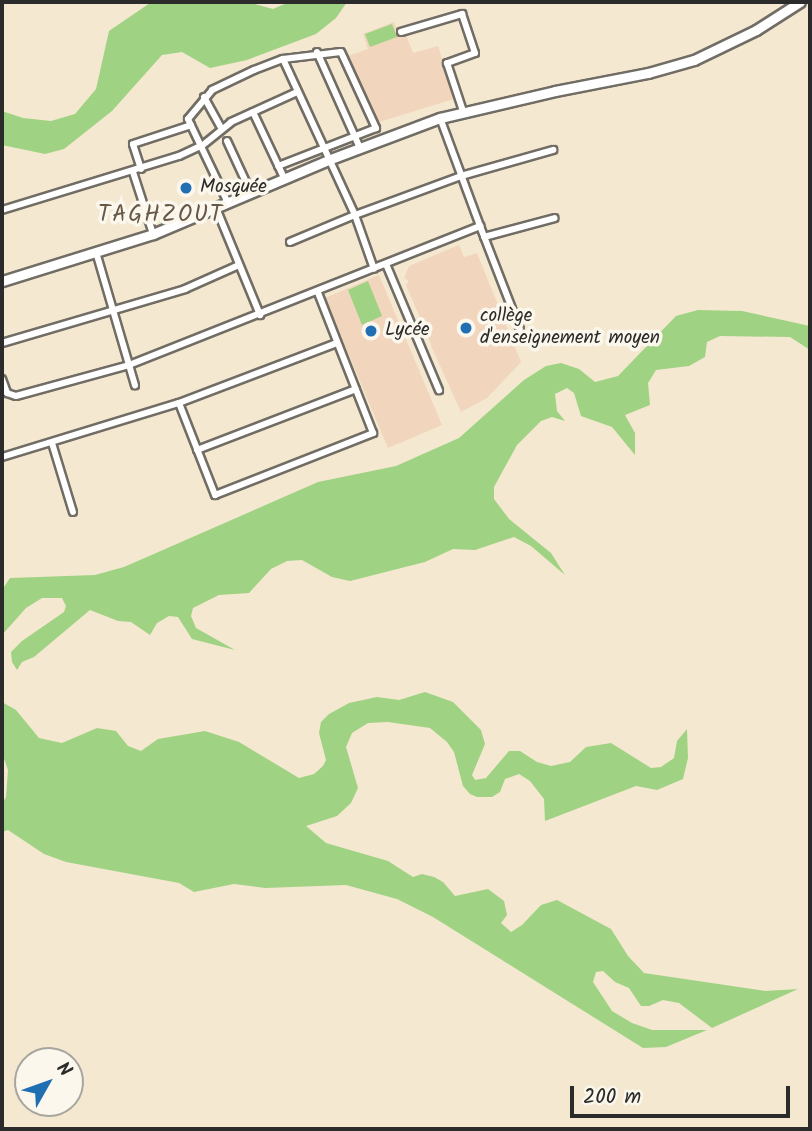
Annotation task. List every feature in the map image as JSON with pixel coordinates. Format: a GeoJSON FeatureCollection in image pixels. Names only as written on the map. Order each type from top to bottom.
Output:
{"type":"FeatureCollection","features":[{"type":"Feature","properties":{"kind":"main road"},"geometry":{"type":"LineString","coordinates":[[2,281],[153,234],[328,160],[440,118],[648,73],[694,60],[745,36],[800,2]]}},
{"type":"Feature","properties":{"kind":"street"},"geometry":{"type":"LineString","coordinates":[[401,32],[462,14],[475,53],[447,63],[463,111]]}},
{"type":"Feature","properties":{"kind":"street"},"geometry":{"type":"LineString","coordinates":[[317,52],[360,148]]}},
{"type":"Feature","properties":{"kind":"street"},"geometry":{"type":"LineString","coordinates":[[228,203],[203,145],[188,119],[204,97],[212,89],[283,59],[300,59],[317,52],[341,52],[376,128],[278,166]]}},
{"type":"Feature","properties":{"kind":"street"},"geometry":{"type":"LineString","coordinates":[[283,59],[355,215],[374,269]]}},
{"type":"Feature","properties":{"kind":"street"},"geometry":{"type":"LineString","coordinates":[[2,210],[133,172],[203,145],[221,128],[297,92]]}},
{"type":"Feature","properties":{"kind":"street"},"geometry":{"type":"LineString","coordinates":[[204,97],[221,128]]}},
{"type":"Feature","properties":{"kind":"street"},"geometry":{"type":"LineString","coordinates":[[253,112],[284,178]]}},
{"type":"Feature","properties":{"kind":"street"},"geometry":{"type":"LineString","coordinates":[[440,118],[520,329]]}},
{"type":"Feature","properties":{"kind":"street"},"geometry":{"type":"LineString","coordinates":[[141,169],[134,144],[191,125]]}},
{"type":"Feature","properties":{"kind":"street"},"geometry":{"type":"LineString","coordinates":[[227,141],[251,193]]}},
{"type":"Feature","properties":{"kind":"street"},"geometry":{"type":"LineString","coordinates":[[290,242],[461,176],[553,150]]}},
{"type":"Feature","properties":{"kind":"street"},"geometry":{"type":"LineString","coordinates":[[133,172],[153,234]]}},
{"type":"Feature","properties":{"kind":"street"},"geometry":{"type":"LineString","coordinates":[[216,208],[260,315]]}},
{"type":"Feature","properties":{"kind":"street"},"geometry":{"type":"LineString","coordinates":[[484,237],[555,218]]}},
{"type":"Feature","properties":{"kind":"street"},"geometry":{"type":"LineString","coordinates":[[2,379],[6,393],[16,396],[128,365],[318,293],[480,226]]}},
{"type":"Feature","properties":{"kind":"street"},"geometry":{"type":"LineString","coordinates":[[96,252],[135,385]]}},
{"type":"Feature","properties":{"kind":"street"},"geometry":{"type":"LineString","coordinates":[[386,264],[439,390]]}},
{"type":"Feature","properties":{"kind":"street"},"geometry":{"type":"LineString","coordinates":[[2,343],[185,289],[239,265]]}},
{"type":"Feature","properties":{"kind":"street"},"geometry":{"type":"LineString","coordinates":[[179,403],[212,492],[220,495],[373,433],[318,293]]}},
{"type":"Feature","properties":{"kind":"street"},"geometry":{"type":"LineString","coordinates":[[2,457],[179,403],[337,342]]}},
{"type":"Feature","properties":{"kind":"street"},"geometry":{"type":"LineString","coordinates":[[197,450],[356,389]]}},
{"type":"Feature","properties":{"kind":"street"},"geometry":{"type":"LineString","coordinates":[[52,443],[73,512]]}},
{"type":"Feature","properties":{"kind":"shaded area"},"geometry":{"type":"Polygon","coordinates":[[[394,22],[399,37],[406,35],[413,53],[438,46],[454,99],[379,122],[348,56],[368,49],[363,34],[394,22]]]}},
{"type":"Feature","properties":{"kind":"shaded area","name":"collège d'enseignement moyen"},"geometry":{"type":"Polygon","coordinates":[[[459,245],[464,257],[477,253],[521,362],[487,398],[461,412],[432,348],[425,328],[427,322],[421,320],[406,285],[409,281],[404,278],[409,266],[459,245]]]}},
{"type":"Feature","properties":{"kind":"shaded area","name":"Lycée"},"geometry":{"type":"Polygon","coordinates":[[[379,275],[442,425],[388,448],[325,298],[379,275]]]}},
{"type":"Feature","properties":{"kind":"green space"},"geometry":{"type":"Polygon","coordinates":[[[248,2],[273,9],[289,2],[347,2],[336,18],[316,34],[247,60],[210,68],[182,52],[162,55],[112,111],[64,149],[45,154],[2,145],[2,111],[23,118],[51,121],[75,114],[96,89],[109,31],[150,3],[248,2]]]}},
{"type":"Feature","properties":{"kind":"green space"},"geometry":{"type":"Polygon","coordinates":[[[392,24],[397,37],[370,47],[365,34],[392,24]]]}},
{"type":"Feature","properties":{"kind":"green space"},"geometry":{"type":"Polygon","coordinates":[[[368,281],[382,316],[362,325],[348,290],[368,281]]]}},
{"type":"Feature","properties":{"kind":"green space"},"geometry":{"type":"Polygon","coordinates":[[[698,310],[742,311],[810,326],[810,350],[790,337],[720,336],[707,342],[705,357],[689,366],[656,370],[648,383],[650,405],[625,415],[635,433],[635,455],[612,427],[581,416],[574,393],[567,388],[555,394],[557,411],[565,421],[552,417],[541,421],[517,445],[494,487],[494,499],[509,519],[551,553],[565,575],[531,546],[514,537],[475,550],[453,549],[425,562],[350,581],[332,577],[302,560],[287,561],[271,569],[249,593],[219,595],[193,608],[191,616],[196,628],[235,650],[192,639],[178,617],[169,616],[157,623],[150,635],[131,622],[118,621],[90,610],[34,657],[22,662],[17,670],[12,662],[11,652],[22,641],[64,612],[66,606],[62,598],[42,598],[26,608],[2,635],[2,590],[10,578],[95,575],[124,567],[318,482],[396,466],[459,438],[524,380],[546,366],[561,363],[579,369],[595,382],[618,376],[676,316],[698,310]]]}},
{"type":"Feature","properties":{"kind":"green space"},"geometry":{"type":"Polygon","coordinates":[[[425,692],[453,702],[481,730],[485,744],[472,775],[475,780],[486,778],[509,751],[520,751],[537,762],[551,766],[570,762],[586,747],[611,743],[651,768],[661,767],[674,758],[677,741],[687,729],[688,758],[683,779],[657,790],[636,786],[545,821],[544,799],[530,781],[519,774],[505,779],[500,792],[492,797],[477,797],[463,786],[454,752],[447,742],[430,728],[388,722],[368,723],[352,733],[346,747],[358,788],[351,803],[337,816],[306,826],[326,843],[388,861],[413,877],[422,874],[434,877],[443,882],[455,896],[488,889],[504,901],[507,915],[501,923],[511,932],[522,925],[541,905],[557,900],[611,929],[628,956],[644,973],[765,991],[798,989],[712,1028],[679,1003],[663,1000],[649,1006],[641,1006],[629,988],[615,982],[603,971],[596,972],[593,982],[612,1011],[632,1023],[652,1030],[707,1030],[666,1047],[643,1048],[433,917],[397,899],[346,885],[265,888],[234,884],[194,892],[179,883],[66,862],[44,854],[8,830],[2,832],[2,804],[6,797],[8,770],[2,753],[2,702],[16,710],[39,738],[62,743],[97,728],[116,731],[128,746],[141,751],[158,739],[205,731],[239,742],[299,778],[314,774],[326,760],[319,733],[321,722],[329,714],[349,703],[377,697],[399,700],[425,692]]]}},
{"type":"Feature","properties":{"kind":"place","name":"Mosquée"},"geometry":{"type":"Point","coordinates":[186,188]}},
{"type":"Feature","properties":{"kind":"place","name":"collège d'enseignement moyen"},"geometry":{"type":"Point","coordinates":[466,328]}},
{"type":"Feature","properties":{"kind":"place","name":"Lycée"},"geometry":{"type":"Point","coordinates":[371,331]}},
{"type":"Feature","properties":{"kind":"district","name":"TAGHZOUT"},"geometry":{"type":"Point","coordinates":[161,215]}}]}
